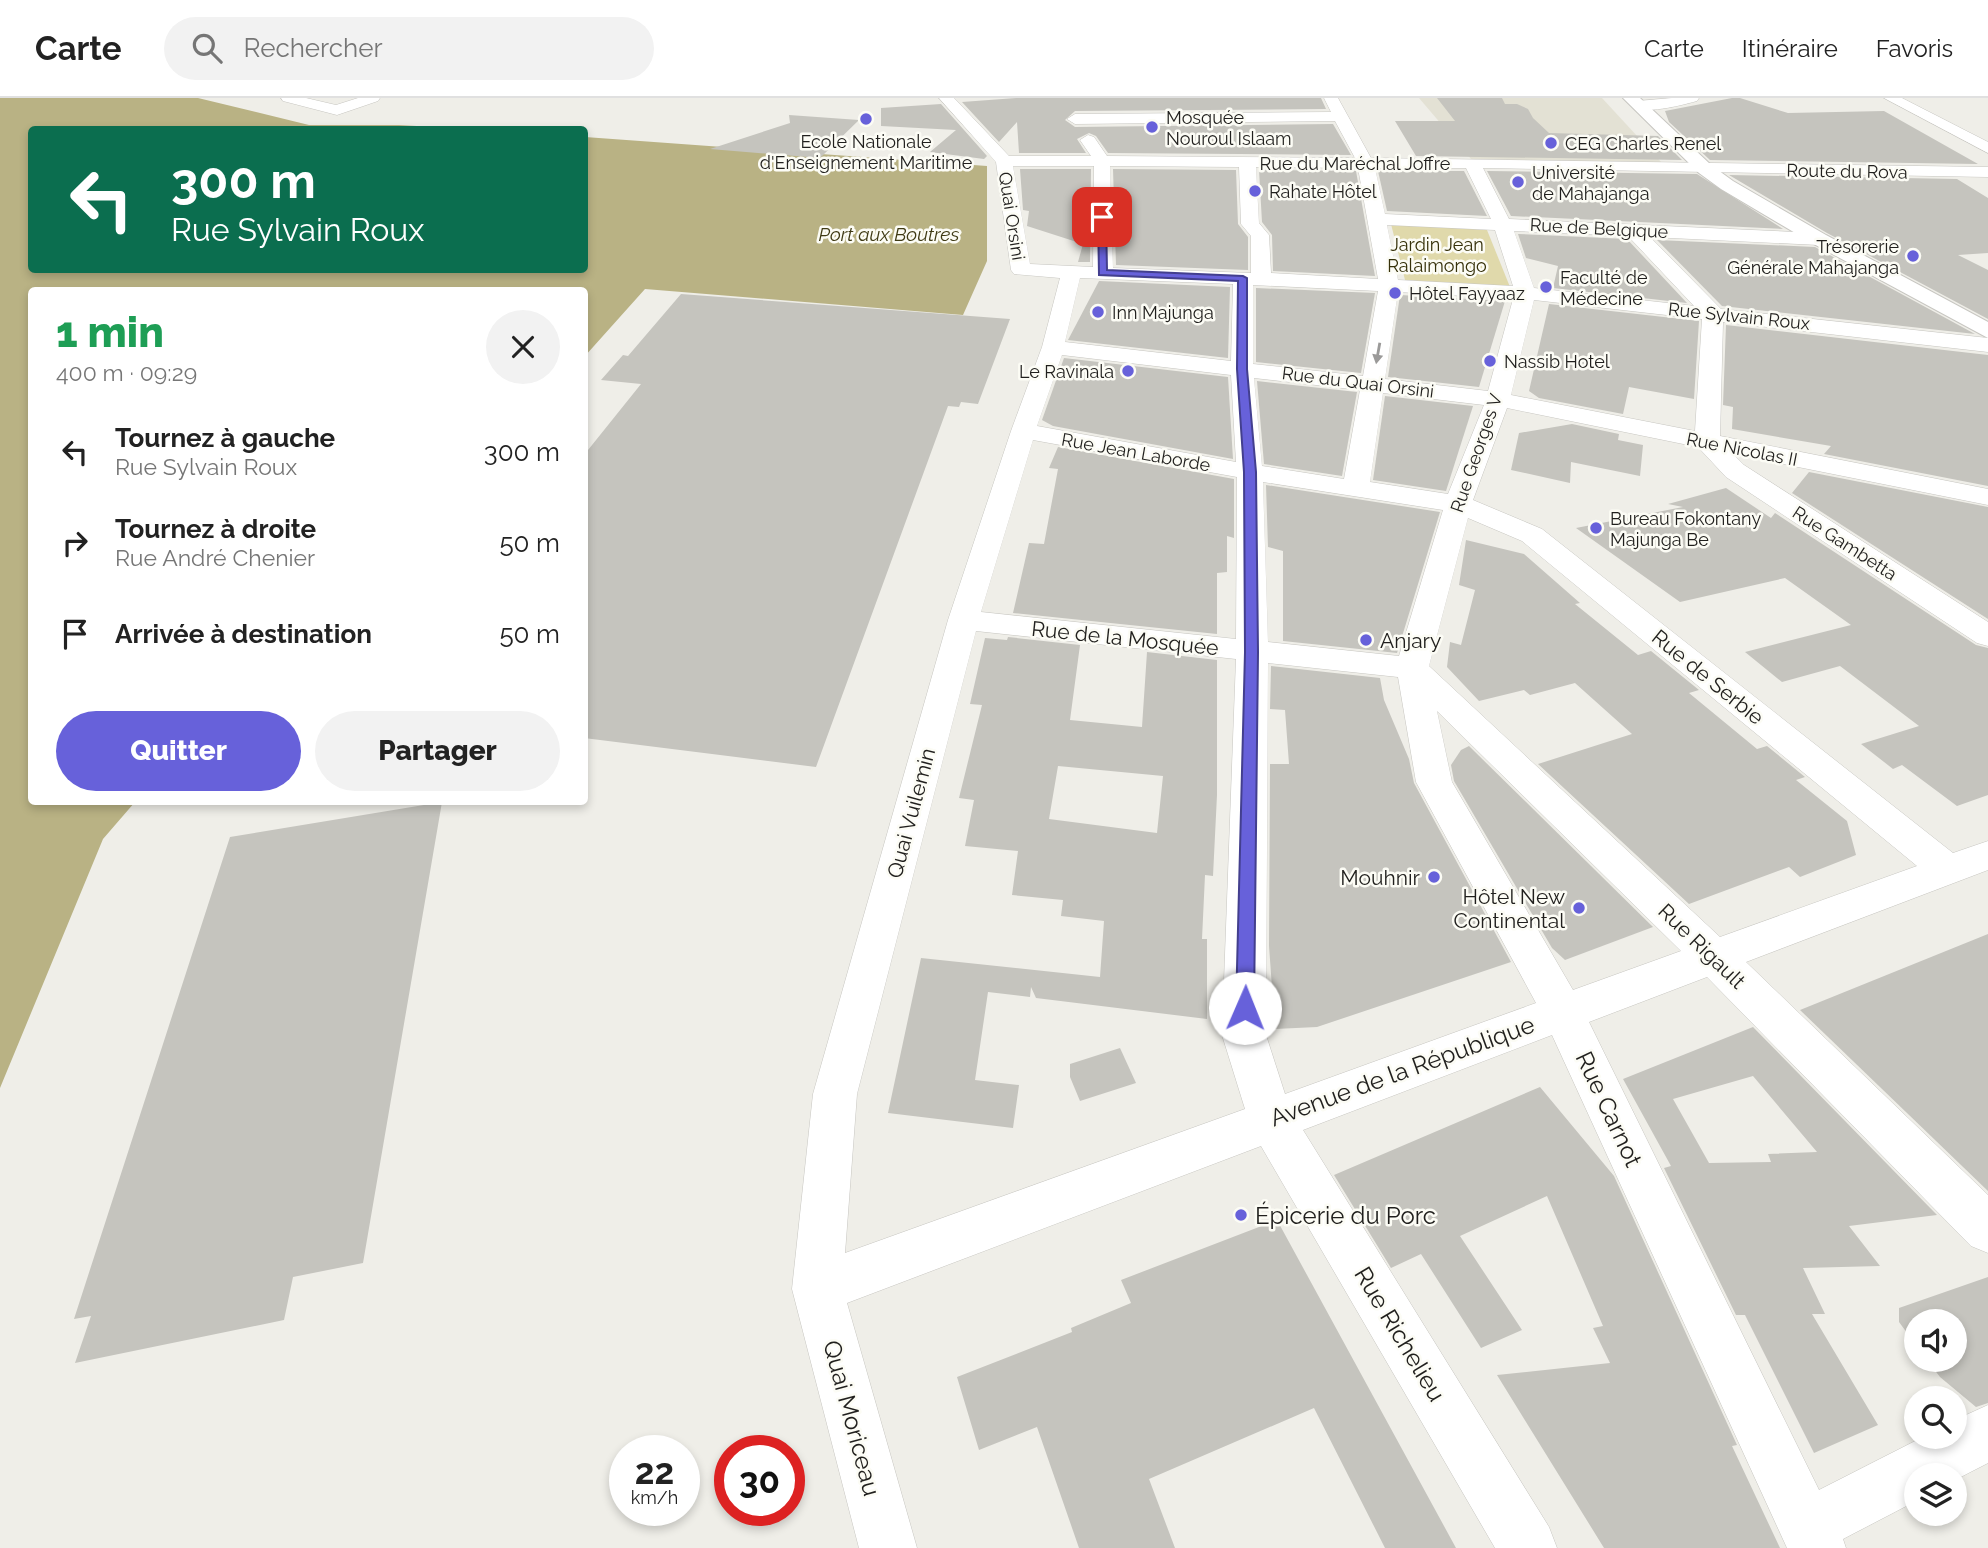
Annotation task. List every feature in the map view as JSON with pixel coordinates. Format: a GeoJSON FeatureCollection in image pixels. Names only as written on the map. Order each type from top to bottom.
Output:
{"type":"FeatureCollection","features":[{"type":"Feature","properties":{"kind":"main road"},"geometry":{"type":"LineString","coordinates":[[1635,102],[1705,169],[1819,239],[1988,331]]}},
{"type":"Feature","properties":{"kind":"street"},"geometry":{"type":"LineString","coordinates":[[288,98],[337,110],[373,98]]}},
{"type":"Feature","properties":{"kind":"street"},"geometry":{"type":"LineString","coordinates":[[946,98],[1004,161]]}},
{"type":"Feature","properties":{"kind":"street"},"geometry":{"type":"LineString","coordinates":[[1247,98],[1270,163]]}},
{"type":"Feature","properties":{"kind":"street"},"geometry":{"type":"LineString","coordinates":[[1331,98],[1366,163],[1390,286],[1356,487]]}},
{"type":"Feature","properties":{"kind":"street"},"geometry":{"type":"LineString","coordinates":[[1635,102],[1670,103],[1692,98]]}},
{"type":"Feature","properties":{"kind":"street"},"geometry":{"type":"LineString","coordinates":[[1891,98],[1988,148]]}},
{"type":"Feature","properties":{"kind":"street"},"geometry":{"type":"LineString","coordinates":[[1102,273],[1102,161],[1074,119],[1258,129],[1340,116]]}},
{"type":"Feature","properties":{"kind":"street","name":"Rue du Maréchal Joffre"},"geometry":{"type":"LineString","coordinates":[[1004,161],[1472,163],[1705,169]]}},
{"type":"Feature","properties":{"kind":"street","name":"Quai Orsini"},"geometry":{"type":"LineString","coordinates":[[1004,161],[1021,270],[1071,272]]}},
{"type":"Feature","properties":{"kind":"street","name":"Rue Richelieu"},"geometry":{"type":"LineString","coordinates":[[1247,162],[1250,224],[1260,235],[1242,369],[1250,472],[1252,652],[1244,1035],[1271,1121],[1528,1548]]}},
{"type":"Feature","properties":{"kind":"street"},"geometry":{"type":"LineString","coordinates":[[1472,163],[1502,223],[1525,293]]}},
{"type":"Feature","properties":{"kind":"street","name":"Route du Rova"},"geometry":{"type":"LineString","coordinates":[[1705,169],[1988,172]]}},
{"type":"Feature","properties":{"kind":"street","name":"Rue de Belgique"},"geometry":{"type":"LineString","coordinates":[[1378,219],[1819,239]]}},
{"type":"Feature","properties":{"kind":"street"},"geometry":{"type":"LineString","coordinates":[[1633,230],[1713,313],[1707,442]]}},
{"type":"Feature","properties":{"kind":"street"},"geometry":{"type":"LineString","coordinates":[[1053,347],[1071,272]]}},
{"type":"Feature","properties":{"kind":"street","name":"Rue Sylvain Roux"},"geometry":{"type":"LineString","coordinates":[[1071,272],[1525,293],[1988,345]]}},
{"type":"Feature","properties":{"kind":"street","name":"Rue Georges V"},"geometry":{"type":"LineString","coordinates":[[1412,668],[1458,504],[1494,413],[1525,293]]}},
{"type":"Feature","properties":{"kind":"street","name":"Rue du Quai Orsini"},"geometry":{"type":"LineString","coordinates":[[1053,347],[1496,399]]}},
{"type":"Feature","properties":{"kind":"street","name":"Quai Vuilemin"},"geometry":{"type":"LineString","coordinates":[[817,1289],[835,1094],[963,620],[1023,431],[1053,347]]}},
{"type":"Feature","properties":{"kind":"street","name":"Rue Nicolas II"},"geometry":{"type":"LineString","coordinates":[[1496,399],[1988,497]]}},
{"type":"Feature","properties":{"kind":"street","name":"Rue Jean Laborde"},"geometry":{"type":"LineString","coordinates":[[1023,431],[1250,472],[1458,504]]}},
{"type":"Feature","properties":{"kind":"street","name":"Rue Gambetta"},"geometry":{"type":"LineString","coordinates":[[1707,442],[1735,471],[1988,636]]}},
{"type":"Feature","properties":{"kind":"street","name":"Rue de Serbie"},"geometry":{"type":"LineString","coordinates":[[1458,504],[1532,535],[1947,869]]}},
{"type":"Feature","properties":{"kind":"street","name":"Rue de la Mosquée"},"geometry":{"type":"LineString","coordinates":[[963,620],[1412,668]]}},
{"type":"Feature","properties":{"kind":"street","name":"Rue Rigault"},"geometry":{"type":"LineString","coordinates":[[1412,668],[1713,956],[1988,1229]]}},
{"type":"Feature","properties":{"kind":"street","name":"Rue Carnot"},"geometry":{"type":"LineString","coordinates":[[1412,668],[1434,782],[1563,1012],[1812,1538]]}},
{"type":"Feature","properties":{"kind":"street","name":"Avenue de la République"},"geometry":{"type":"LineString","coordinates":[[817,1289],[1988,855]]}},
{"type":"Feature","properties":{"kind":"street","name":"Quai Moriceau"},"geometry":{"type":"LineString","coordinates":[[817,1289],[887,1548]]}},
{"type":"Feature","properties":{"kind":"street"},"geometry":{"type":"LineString","coordinates":[[1812,1538],[1988,1433]]}},
{"type":"Feature","properties":{"kind":"shaded area","name":"CEG Charles Renel"},"geometry":{"type":"Polygon","coordinates":[[[1419,98],[1602,98],[1662,163],[1471,159],[1419,98]]]}},
{"type":"Feature","properties":{"kind":"green space","name":"Jardin Jean Ralaimongo"},"geometry":{"type":"Polygon","coordinates":[[[1391,224],[1487,230],[1510,287],[1405,280],[1391,224]]]}},
{"type":"Feature","properties":{"kind":"water","name":"Port aux Boutres"},"geometry":{"type":"Polygon","coordinates":[[[0,98],[198,98],[309,125],[416,126],[28,126],[28,273],[588,273],[588,137],[987,166],[987,261],[963,315],[645,289],[588,353],[588,287],[28,287],[28,805],[132,805],[103,839],[0,1088],[0,98]]]}},
{"type":"Feature","properties":{"kind":"building"},"geometry":{"type":"Polygon","coordinates":[[[1016,98],[1321,98],[1326,109],[1075,111],[1065,120],[1075,127],[1333,124],[1351,155],[1108,153],[1096,136],[1089,133],[1077,139],[1086,153],[1019,153],[1017,122],[999,142],[962,102],[1016,98]]]}},
{"type":"Feature","properties":{"kind":"building","name":"CEG Charles Renel"},"geometry":{"type":"Polygon","coordinates":[[[1437,98],[1502,98],[1505,104],[1517,104],[1528,109],[1533,118],[1549,133],[1658,136],[1682,160],[1416,156],[1395,121],[1455,121],[1437,98]]]}},
{"type":"Feature","properties":{"kind":"building"},"geometry":{"type":"Polygon","coordinates":[[[1732,98],[1788,113],[1884,111],[1978,164],[1710,160],[1669,122],[1665,111],[1732,98]]]}},
{"type":"Feature","properties":{"kind":"building"},"geometry":{"type":"Polygon","coordinates":[[[941,104],[987,156],[984,159],[930,152],[956,130],[881,126],[881,108],[941,104]]]}},
{"type":"Feature","properties":{"kind":"building"},"geometry":{"type":"Polygon","coordinates":[[[789,115],[859,120],[820,158],[710,149],[790,123],[789,115]]]}},
{"type":"Feature","properties":{"kind":"building"},"geometry":{"type":"Polygon","coordinates":[[[1020,169],[1091,169],[1090,262],[1078,262],[1083,244],[1027,226],[1029,211],[1023,210],[1020,169]]]}},
{"type":"Feature","properties":{"kind":"building"},"geometry":{"type":"Polygon","coordinates":[[[1113,169],[1236,170],[1238,224],[1248,237],[1248,270],[1116,265],[1113,169]]]}},
{"type":"Feature","properties":{"kind":"building"},"geometry":{"type":"Polygon","coordinates":[[[1259,170],[1356,171],[1375,276],[1273,271],[1272,235],[1262,222],[1259,170]]]}},
{"type":"Feature","properties":{"kind":"building"},"geometry":{"type":"Polygon","coordinates":[[[1378,171],[1464,171],[1487,216],[1387,211],[1378,171]]]}},
{"type":"Feature","properties":{"kind":"building"},"geometry":{"type":"Polygon","coordinates":[[[1487,171],[1697,174],[1783,229],[1511,216],[1487,171]]]}},
{"type":"Feature","properties":{"kind":"building"},"geometry":{"type":"Polygon","coordinates":[[[1729,175],[1957,179],[1988,198],[1988,253],[1958,255],[1988,270],[1988,319],[1827,233],[1729,175]]]}},
{"type":"Feature","properties":{"kind":"building"},"geometry":{"type":"Polygon","coordinates":[[[1518,234],[1627,239],[1687,303],[1553,288],[1558,266],[1526,258],[1518,234]]]}},
{"type":"Feature","properties":{"kind":"building"},"geometry":{"type":"Polygon","coordinates":[[[1657,240],[1815,247],[1975,334],[1722,306],[1657,240]]]}},
{"type":"Feature","properties":{"kind":"building"},"geometry":{"type":"Polygon","coordinates":[[[1099,281],[1230,287],[1228,358],[1068,340],[1099,281]]]}},
{"type":"Feature","properties":{"kind":"building"},"geometry":{"type":"Polygon","coordinates":[[[1256,288],[1375,293],[1361,373],[1256,362],[1256,288]]]}},
{"type":"Feature","properties":{"kind":"building"},"geometry":{"type":"Polygon","coordinates":[[[681,294],[1010,319],[978,404],[961,402],[959,407],[948,406],[816,767],[588,738],[588,450],[641,384],[601,380],[623,355],[628,356],[681,294]]]}},
{"type":"Feature","properties":{"kind":"building"},"geometry":{"type":"Polygon","coordinates":[[[1400,295],[1505,301],[1479,387],[1388,377],[1400,295]]]}},
{"type":"Feature","properties":{"kind":"building"},"geometry":{"type":"Polygon","coordinates":[[[1549,304],[1699,321],[1694,399],[1629,387],[1623,414],[1539,398],[1529,391],[1549,304]]]}},
{"type":"Feature","properties":{"kind":"building"},"geometry":{"type":"Polygon","coordinates":[[[1726,325],[1988,355],[1988,486],[1824,454],[1831,446],[1732,429],[1733,407],[1723,405],[1726,325]]]}},
{"type":"Feature","properties":{"kind":"building"},"geometry":{"type":"Polygon","coordinates":[[[1064,358],[1228,377],[1233,459],[1053,426],[1042,420],[1064,358]]]}},
{"type":"Feature","properties":{"kind":"building"},"geometry":{"type":"Polygon","coordinates":[[[1257,381],[1357,392],[1342,476],[1264,464],[1257,381]]]}},
{"type":"Feature","properties":{"kind":"building"},"geometry":{"type":"Polygon","coordinates":[[[1385,396],[1473,406],[1446,491],[1373,480],[1385,396]]]}},
{"type":"Feature","properties":{"kind":"building"},"geometry":{"type":"Polygon","coordinates":[[[1572,424],[1619,434],[1618,440],[1643,445],[1640,476],[1571,462],[1570,483],[1511,470],[1519,433],[1572,424]]]}},
{"type":"Feature","properties":{"kind":"building"},"geometry":{"type":"Polygon","coordinates":[[[1058,447],[1234,479],[1234,538],[1227,536],[1227,572],[1217,573],[1217,634],[1013,613],[1029,543],[1044,544],[1058,469],[1049,468],[1058,447]]]}},
{"type":"Feature","properties":{"kind":"building"},"geometry":{"type":"Polygon","coordinates":[[[1809,472],[1988,507],[1988,619],[1792,493],[1809,472]]]}},
{"type":"Feature","properties":{"kind":"building"},"geometry":{"type":"Polygon","coordinates":[[[1266,485],[1440,512],[1397,653],[1283,641],[1283,551],[1268,547],[1266,485]]]}},
{"type":"Feature","properties":{"kind":"building"},"geometry":{"type":"Polygon","coordinates":[[[1726,488],[1771,518],[1775,513],[1976,645],[1988,648],[1988,795],[1957,806],[1902,765],[1893,769],[1861,744],[1919,726],[1840,666],[1782,682],[1745,652],[1851,625],[1785,578],[1680,602],[1576,528],[1683,507],[1668,504],[1726,488]]]}},
{"type":"Feature","properties":{"kind":"building"},"geometry":{"type":"Polygon","coordinates":[[[1466,540],[1524,554],[1580,603],[1575,604],[1638,655],[1651,651],[1699,690],[1689,693],[1757,749],[1767,746],[1805,777],[1796,780],[1847,821],[1856,855],[1800,877],[1789,867],[1689,904],[1538,764],[1632,734],[1575,683],[1530,695],[1524,690],[1479,701],[1447,667],[1450,642],[1461,645],[1475,590],[1459,585],[1466,540]]]}},
{"type":"Feature","properties":{"kind":"building"},"geometry":{"type":"Polygon","coordinates":[[[1008,637],[1080,645],[1070,720],[1142,727],[1147,652],[1217,660],[1217,795],[1213,876],[1205,875],[1202,939],[1207,939],[1207,1019],[1036,998],[1031,987],[1030,997],[988,992],[975,1080],[1019,1085],[1013,1128],[888,1113],[921,958],[1100,977],[1104,921],[1061,916],[1063,900],[1012,895],[1018,851],[965,846],[974,800],[959,798],[982,705],[970,704],[985,638],[1007,640],[1008,637]],[[1058,766],[1049,819],[1157,833],[1163,776],[1058,766]]]}},
{"type":"Feature","properties":{"kind":"building"},"geometry":{"type":"Polygon","coordinates":[[[1271,666],[1380,678],[1384,700],[1409,759],[1414,783],[1511,962],[1317,1027],[1275,1029],[1269,946],[1270,764],[1289,764],[1285,710],[1270,709],[1271,666]]]}},
{"type":"Feature","properties":{"kind":"building"},"geometry":{"type":"Polygon","coordinates":[[[1469,746],[1653,927],[1565,960],[1552,948],[1454,781],[1451,765],[1461,750],[1469,746]]]}},
{"type":"Feature","properties":{"kind":"building"},"geometry":{"type":"Polygon","coordinates":[[[424,805],[441,805],[363,1263],[293,1277],[284,1320],[75,1363],[91,1316],[74,1319],[230,837],[424,805]]]}},
{"type":"Feature","properties":{"kind":"building"},"geometry":{"type":"Polygon","coordinates":[[[1988,934],[1988,1191],[1800,1010],[1988,934]]]}},
{"type":"Feature","properties":{"kind":"building"},"geometry":{"type":"Polygon","coordinates":[[[1753,1027],[1937,1215],[1849,1226],[1880,1266],[1803,1268],[1825,1314],[1812,1314],[1878,1425],[1814,1453],[1745,1315],[1736,1315],[1664,1168],[1671,1166],[1623,1079],[1753,1027]],[[1753,1076],[1673,1099],[1709,1163],[1771,1162],[1768,1154],[1817,1152],[1753,1076]]]}},
{"type":"Feature","properties":{"kind":"building"},"geometry":{"type":"Polygon","coordinates":[[[1120,1048],[1136,1083],[1080,1101],[1070,1077],[1070,1064],[1120,1048]]]}},
{"type":"Feature","properties":{"kind":"building"},"geometry":{"type":"Polygon","coordinates":[[[1540,1087],[1614,1176],[1737,1445],[1732,1446],[1780,1548],[1604,1548],[1497,1375],[1610,1363],[1593,1328],[1603,1326],[1547,1196],[1460,1236],[1522,1330],[1481,1348],[1421,1254],[1391,1268],[1334,1175],[1540,1087]]]}},
{"type":"Feature","properties":{"kind":"building"},"geometry":{"type":"Polygon","coordinates":[[[1277,1220],[1456,1548],[1385,1548],[1314,1408],[1149,1479],[1175,1548],[1079,1548],[1037,1427],[979,1450],[957,1377],[1072,1332],[1071,1328],[1131,1303],[1121,1280],[1277,1220]]]}},
{"type":"Feature","properties":{"kind":"building"},"geometry":{"type":"Polygon","coordinates":[[[1988,1277],[1988,1403],[1976,1407],[1967,1400],[1967,1386],[1951,1386],[1936,1372],[1967,1372],[1967,1309],[1904,1309],[1904,1329],[1899,1322],[1899,1308],[1988,1277]]]}},
{"type":"Feature","properties":{"kind":"place","name":"Ecole Nationale d'Enseignement Maritime"},"geometry":{"type":"Point","coordinates":[866,119]}},
{"type":"Feature","properties":{"kind":"place","name":"Mosquée Nouroul Islaam"},"geometry":{"type":"Point","coordinates":[1152,127]}},
{"type":"Feature","properties":{"kind":"place","name":"CEG Charles Renel"},"geometry":{"type":"Point","coordinates":[1551,143]}},
{"type":"Feature","properties":{"kind":"place","name":"Université de Mahajanga"},"geometry":{"type":"Point","coordinates":[1518,182]}},
{"type":"Feature","properties":{"kind":"place","name":"Rahate Hôtel"},"geometry":{"type":"Point","coordinates":[1255,191]}},
{"type":"Feature","properties":{"kind":"place","name":"Trésorerie Générale Mahajanga"},"geometry":{"type":"Point","coordinates":[1913,256]}},
{"type":"Feature","properties":{"kind":"place","name":"Faculté de Médecine"},"geometry":{"type":"Point","coordinates":[1546,287]}},
{"type":"Feature","properties":{"kind":"place","name":"Hôtel Fayyaaz"},"geometry":{"type":"Point","coordinates":[1395,293]}},
{"type":"Feature","properties":{"kind":"place","name":"Inn Majunga"},"geometry":{"type":"Point","coordinates":[1098,312]}},
{"type":"Feature","properties":{"kind":"place","name":"Nassib Hotel"},"geometry":{"type":"Point","coordinates":[1490,361]}},
{"type":"Feature","properties":{"kind":"place","name":"Le Ravinala"},"geometry":{"type":"Point","coordinates":[1128,371]}},
{"type":"Feature","properties":{"kind":"place","name":"Bureau Fokontany Majunga Be"},"geometry":{"type":"Point","coordinates":[1596,528]}},
{"type":"Feature","properties":{"kind":"place","name":"Anjary"},"geometry":{"type":"Point","coordinates":[1366,640]}},
{"type":"Feature","properties":{"kind":"place","name":"Mouhnir"},"geometry":{"type":"Point","coordinates":[1434,877]}},
{"type":"Feature","properties":{"kind":"place","name":"Hôtel New Continental"},"geometry":{"type":"Point","coordinates":[1579,908]}},
{"type":"Feature","properties":{"kind":"place","name":"Épicerie du Porc"},"geometry":{"type":"Point","coordinates":[1241,1215]}},
{"type":"Feature","properties":{"kind":"route"},"geometry":{"type":"LineString","coordinates":[[1102,217],[1102,273],[1243,278],[1242,369],[1250,472],[1252,652],[1245,1008]]}}]}
